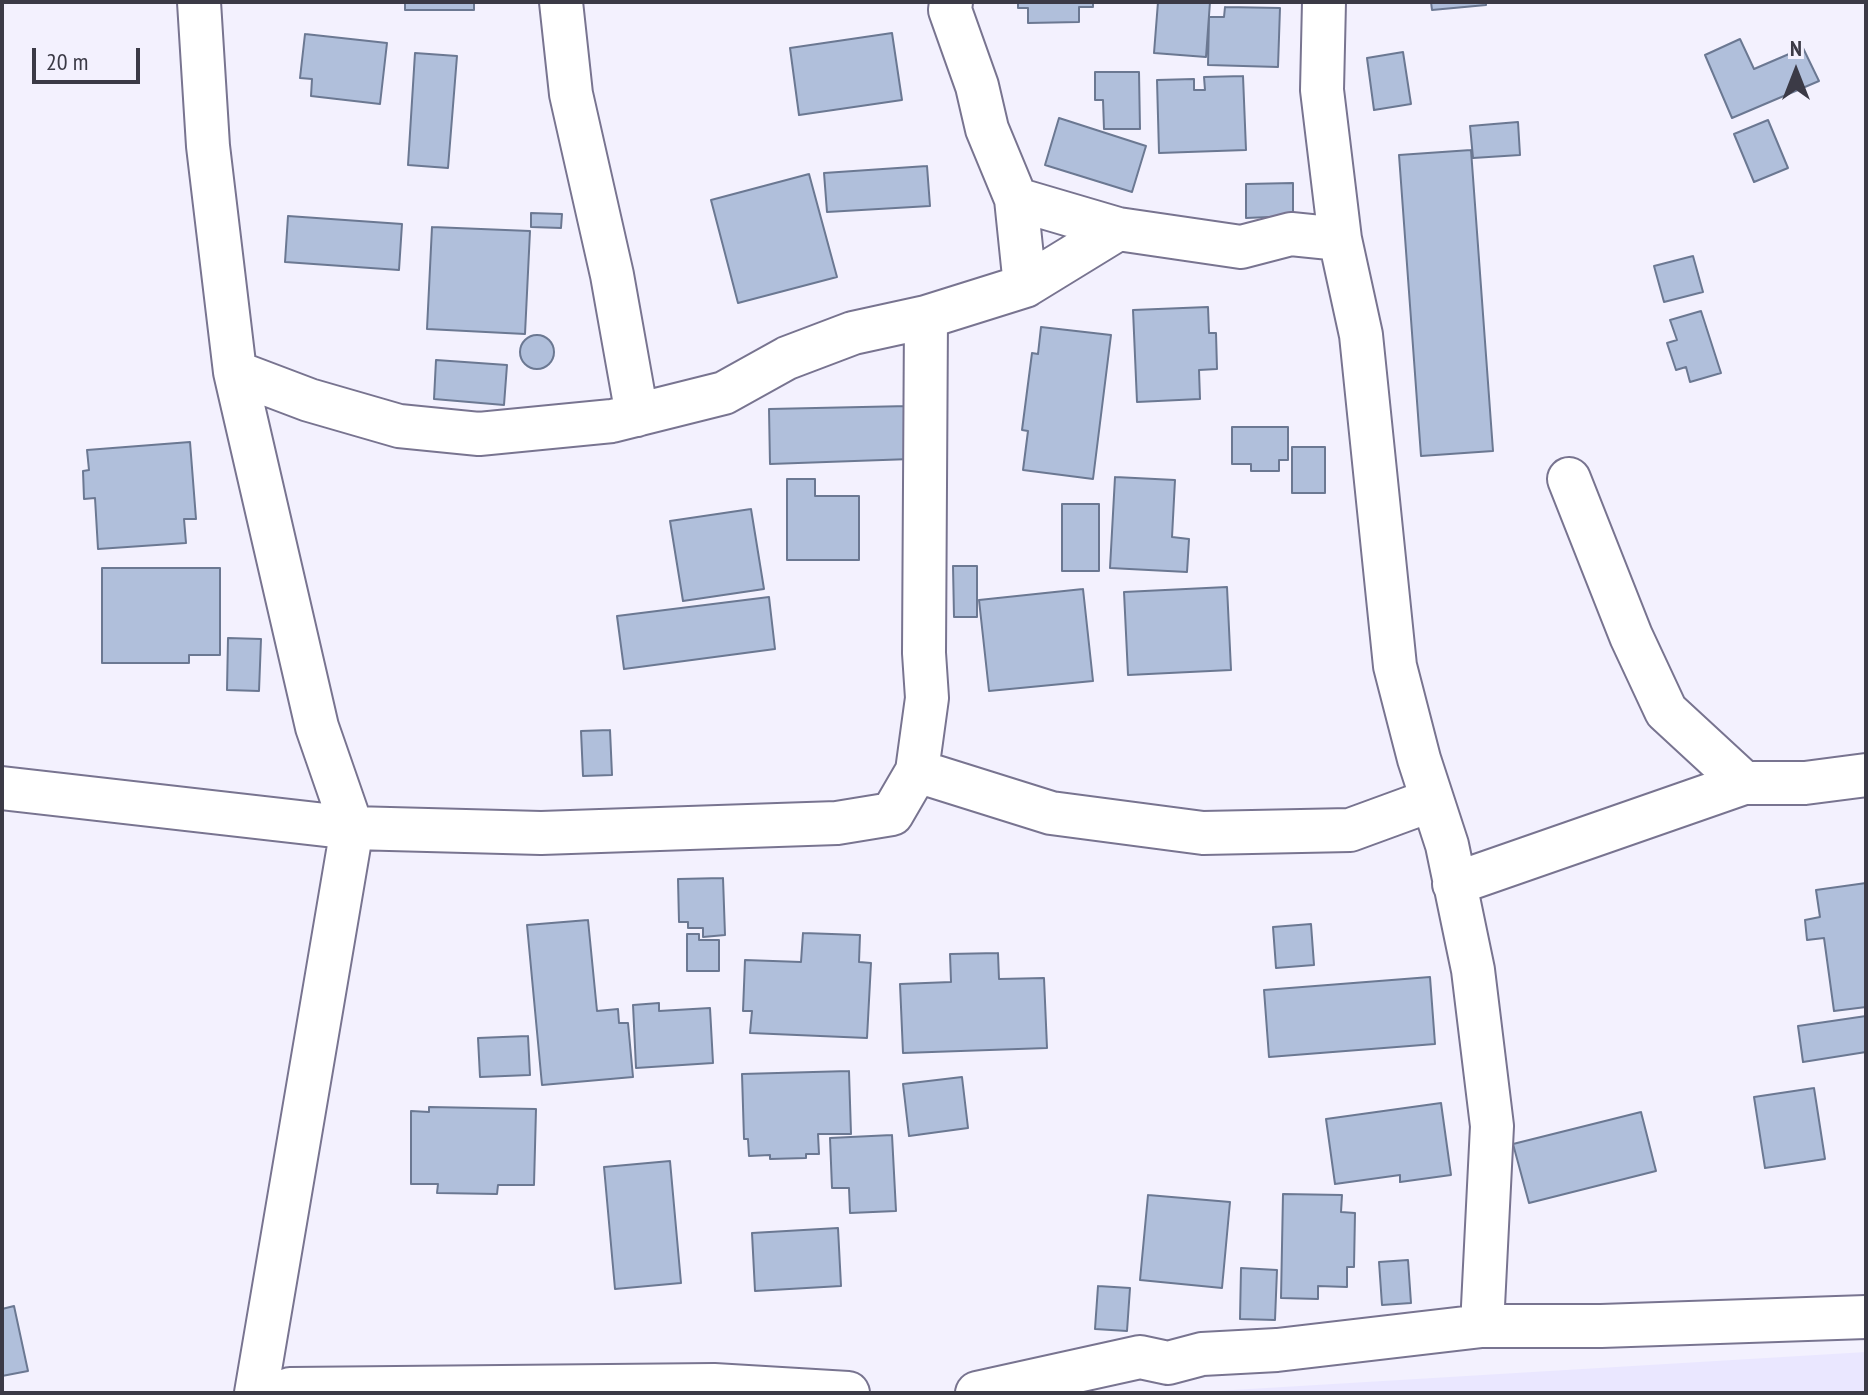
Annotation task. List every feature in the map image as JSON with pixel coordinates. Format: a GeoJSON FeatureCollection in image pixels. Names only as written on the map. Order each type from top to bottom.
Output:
{"type":"FeatureCollection","features":[{"type":"Feature","properties":{"kind":"street"},"geometry":{"type":"LineString","coordinates":[[199,2],[208,146],[235,372],[317,727],[352,828],[273,1391],[714,1385],[848,1393]]}},
{"type":"Feature","properties":{"kind":"street"},"geometry":{"type":"LineString","coordinates":[[561,2],[571,94],[612,275],[637,415]]}},
{"type":"Feature","properties":{"kind":"street"},"geometry":{"type":"LineString","coordinates":[[951,2],[950,10],[977,86],[987,129],[1016,199],[1025,286]]}},
{"type":"Feature","properties":{"kind":"street"},"geometry":{"type":"LineString","coordinates":[[1324,2],[1322,90],[1340,239],[1361,335],[1395,666],[1447,845],[1473,970],[1492,1126],[1482,1326]]}},
{"type":"Feature","properties":{"kind":"street"},"geometry":{"type":"LineString","coordinates":[[1016,199],[1118,229],[1241,247],[1291,234],[1340,239]]}},
{"type":"Feature","properties":{"kind":"street"},"geometry":{"type":"LineString","coordinates":[[235,372],[309,400],[399,426],[479,434],[612,421],[724,393],[787,358],[853,333],[926,317],[1025,286],[1118,229]]}},
{"type":"Feature","properties":{"kind":"street"},"geometry":{"type":"LineString","coordinates":[[2,788],[352,828],[541,833],[837,823],[892,814],[917,771],[927,698],[924,653],[926,317]]}},
{"type":"Feature","properties":{"kind":"street"},"geometry":{"type":"LineString","coordinates":[[1569,479],[1631,636],[1666,711],[1744,783]]}},
{"type":"Feature","properties":{"kind":"street"},"geometry":{"type":"LineString","coordinates":[[917,771],[1051,813],[1203,833],[1350,830],[1432,800]]}},
{"type":"Feature","properties":{"kind":"street"},"geometry":{"type":"LineString","coordinates":[[1454,884],[1744,783],[1805,783],[1866,775]]}},
{"type":"Feature","properties":{"kind":"street"},"geometry":{"type":"LineString","coordinates":[[977,1393],[1140,1357],[1168,1363],[1202,1354],[1277,1350],[1482,1326],[1601,1326],[1866,1317]]}},
{"type":"Feature","properties":{"kind":"shaded area"},"geometry":{"type":"Polygon","coordinates":[[[1866,1352],[1866,1393],[1183,1393],[1866,1352]]]}},
{"type":"Feature","properties":{"kind":"building"},"geometry":{"type":"Polygon","coordinates":[[[405,2],[474,2],[474,10],[405,10],[405,2]]]}},
{"type":"Feature","properties":{"kind":"building"},"geometry":{"type":"Polygon","coordinates":[[[1018,2],[1093,2],[1093,7],[1079,7],[1079,22],[1028,23],[1028,8],[1018,8],[1018,2]]]}},
{"type":"Feature","properties":{"kind":"building"},"geometry":{"type":"Polygon","coordinates":[[[1158,2],[1210,2],[1206,57],[1154,53],[1158,2]]]}},
{"type":"Feature","properties":{"kind":"building"},"geometry":{"type":"Polygon","coordinates":[[[1431,2],[1486,2],[1486,5],[1432,10],[1431,2]]]}},
{"type":"Feature","properties":{"kind":"building"},"geometry":{"type":"Polygon","coordinates":[[[1225,7],[1280,8],[1278,67],[1208,65],[1209,17],[1224,17],[1225,7]]]}},
{"type":"Feature","properties":{"kind":"building"},"geometry":{"type":"Polygon","coordinates":[[[892,33],[902,100],[799,115],[790,48],[892,33]]]}},
{"type":"Feature","properties":{"kind":"building"},"geometry":{"type":"Polygon","coordinates":[[[305,34],[387,43],[380,104],[311,96],[312,79],[300,78],[305,34]]]}},
{"type":"Feature","properties":{"kind":"building"},"geometry":{"type":"Polygon","coordinates":[[[1740,39],[1754,69],[1803,48],[1819,81],[1732,118],[1705,55],[1740,39]]]}},
{"type":"Feature","properties":{"kind":"building"},"geometry":{"type":"Polygon","coordinates":[[[1403,52],[1411,104],[1374,110],[1367,58],[1403,52]]]}},
{"type":"Feature","properties":{"kind":"building"},"geometry":{"type":"Polygon","coordinates":[[[415,53],[457,56],[448,168],[408,165],[415,53]]]}},
{"type":"Feature","properties":{"kind":"building"},"geometry":{"type":"Polygon","coordinates":[[[1095,72],[1139,72],[1140,129],[1104,129],[1103,100],[1095,100],[1095,72]]]}},
{"type":"Feature","properties":{"kind":"building"},"geometry":{"type":"Polygon","coordinates":[[[1243,76],[1246,150],[1159,153],[1157,80],[1194,79],[1194,90],[1205,90],[1204,77],[1243,76]]]}},
{"type":"Feature","properties":{"kind":"building"},"geometry":{"type":"Polygon","coordinates":[[[1059,118],[1146,146],[1132,192],[1045,165],[1059,118]]]}},
{"type":"Feature","properties":{"kind":"building"},"geometry":{"type":"Polygon","coordinates":[[[1768,120],[1788,168],[1754,182],[1734,134],[1768,120]]]}},
{"type":"Feature","properties":{"kind":"building"},"geometry":{"type":"Polygon","coordinates":[[[1518,122],[1520,155],[1473,158],[1470,126],[1518,122]]]}},
{"type":"Feature","properties":{"kind":"building"},"geometry":{"type":"Polygon","coordinates":[[[1471,150],[1493,451],[1421,456],[1399,155],[1471,150]]]}},
{"type":"Feature","properties":{"kind":"building"},"geometry":{"type":"Polygon","coordinates":[[[927,166],[930,206],[827,212],[824,173],[927,166]]]}},
{"type":"Feature","properties":{"kind":"building"},"geometry":{"type":"Polygon","coordinates":[[[809,174],[837,277],[738,303],[711,200],[809,174]]]}},
{"type":"Feature","properties":{"kind":"building"},"geometry":{"type":"Polygon","coordinates":[[[1293,183],[1293,216],[1246,218],[1246,184],[1293,183]]]}},
{"type":"Feature","properties":{"kind":"building"},"geometry":{"type":"Polygon","coordinates":[[[531,213],[562,214],[561,228],[531,227],[531,213]]]}},
{"type":"Feature","properties":{"kind":"building"},"geometry":{"type":"Polygon","coordinates":[[[288,216],[402,224],[399,270],[285,262],[288,216]]]}},
{"type":"Feature","properties":{"kind":"building"},"geometry":{"type":"Polygon","coordinates":[[[432,227],[530,231],[525,334],[427,329],[432,227]]]}},
{"type":"Feature","properties":{"kind":"building"},"geometry":{"type":"Polygon","coordinates":[[[1693,256],[1703,292],[1664,302],[1654,266],[1693,256]]]}},
{"type":"Feature","properties":{"kind":"building"},"geometry":{"type":"Polygon","coordinates":[[[1208,307],[1209,333],[1216,333],[1217,369],[1199,370],[1200,399],[1137,402],[1133,310],[1208,307]]]}},
{"type":"Feature","properties":{"kind":"building"},"geometry":{"type":"Polygon","coordinates":[[[1701,311],[1721,373],[1690,382],[1686,367],[1676,370],[1667,343],[1677,340],[1670,320],[1701,311]]]}},
{"type":"Feature","properties":{"kind":"building"},"geometry":{"type":"Polygon","coordinates":[[[1041,327],[1111,335],[1093,479],[1023,470],[1028,431],[1022,430],[1032,353],[1038,354],[1041,327]]]}},
{"type":"Feature","properties":{"kind":"building"},"geometry":{"type":"Polygon","coordinates":[[[537,335],[549,340],[554,352],[549,364],[537,369],[525,364],[520,352],[525,340],[537,335]]]}},
{"type":"Feature","properties":{"kind":"building"},"geometry":{"type":"Polygon","coordinates":[[[436,360],[507,365],[504,405],[434,399],[436,360]]]}},
{"type":"Feature","properties":{"kind":"building"},"geometry":{"type":"Polygon","coordinates":[[[909,406],[911,459],[770,464],[769,409],[909,406]]]}},
{"type":"Feature","properties":{"kind":"building"},"geometry":{"type":"Polygon","coordinates":[[[1232,427],[1288,427],[1288,460],[1279,460],[1279,471],[1251,471],[1251,464],[1232,464],[1232,427]]]}},
{"type":"Feature","properties":{"kind":"building"},"geometry":{"type":"Polygon","coordinates":[[[190,442],[196,519],[184,519],[186,543],[98,549],[95,498],[84,499],[83,471],[89,470],[87,450],[190,442]]]}},
{"type":"Feature","properties":{"kind":"building"},"geometry":{"type":"Polygon","coordinates":[[[1292,447],[1325,447],[1325,493],[1292,493],[1292,447]]]}},
{"type":"Feature","properties":{"kind":"building"},"geometry":{"type":"Polygon","coordinates":[[[1115,477],[1175,480],[1172,537],[1189,539],[1187,572],[1110,568],[1115,477]]]}},
{"type":"Feature","properties":{"kind":"building"},"geometry":{"type":"Polygon","coordinates":[[[787,479],[815,479],[815,496],[859,496],[859,560],[787,560],[787,479]]]}},
{"type":"Feature","properties":{"kind":"building"},"geometry":{"type":"Polygon","coordinates":[[[1062,504],[1099,504],[1099,571],[1062,571],[1062,504]]]}},
{"type":"Feature","properties":{"kind":"building"},"geometry":{"type":"Polygon","coordinates":[[[751,509],[764,589],[683,601],[670,521],[751,509]]]}},
{"type":"Feature","properties":{"kind":"building"},"geometry":{"type":"Polygon","coordinates":[[[953,566],[977,566],[977,617],[954,617],[953,566]]]}},
{"type":"Feature","properties":{"kind":"building"},"geometry":{"type":"Polygon","coordinates":[[[102,568],[220,568],[220,655],[189,655],[189,663],[102,663],[102,568]]]}},
{"type":"Feature","properties":{"kind":"building"},"geometry":{"type":"Polygon","coordinates":[[[1227,587],[1231,670],[1128,675],[1124,592],[1227,587]]]}},
{"type":"Feature","properties":{"kind":"building"},"geometry":{"type":"Polygon","coordinates":[[[1083,589],[1093,681],[989,691],[979,600],[1083,589]]]}},
{"type":"Feature","properties":{"kind":"building"},"geometry":{"type":"Polygon","coordinates":[[[769,597],[775,649],[624,669],[617,616],[769,597]]]}},
{"type":"Feature","properties":{"kind":"building"},"geometry":{"type":"Polygon","coordinates":[[[228,638],[261,639],[259,691],[227,690],[228,638]]]}},
{"type":"Feature","properties":{"kind":"building"},"geometry":{"type":"Polygon","coordinates":[[[610,730],[612,775],[583,776],[581,731],[610,730]]]}},
{"type":"Feature","properties":{"kind":"building"},"geometry":{"type":"Polygon","coordinates":[[[723,878],[725,935],[703,937],[703,928],[688,928],[688,922],[679,922],[678,879],[723,878]]]}},
{"type":"Feature","properties":{"kind":"building"},"geometry":{"type":"Polygon","coordinates":[[[1866,883],[1866,1007],[1834,1011],[1824,938],[1807,940],[1805,920],[1820,917],[1816,890],[1866,883]]]}},
{"type":"Feature","properties":{"kind":"building"},"geometry":{"type":"Polygon","coordinates":[[[588,920],[597,1011],[618,1009],[619,1023],[628,1023],[633,1077],[542,1085],[527,925],[588,920]]]}},
{"type":"Feature","properties":{"kind":"building"},"geometry":{"type":"Polygon","coordinates":[[[1311,924],[1314,965],[1276,968],[1273,927],[1311,924]]]}},
{"type":"Feature","properties":{"kind":"building"},"geometry":{"type":"Polygon","coordinates":[[[803,933],[860,935],[859,962],[871,963],[867,1038],[750,1033],[752,1011],[743,1011],[745,960],[801,962],[803,933]]]}},
{"type":"Feature","properties":{"kind":"building"},"geometry":{"type":"Polygon","coordinates":[[[687,934],[699,934],[699,940],[719,940],[719,971],[687,971],[687,934]]]}},
{"type":"Feature","properties":{"kind":"building"},"geometry":{"type":"Polygon","coordinates":[[[998,953],[999,979],[1044,978],[1047,1048],[903,1053],[900,984],[951,982],[950,954],[998,953]]]}},
{"type":"Feature","properties":{"kind":"building"},"geometry":{"type":"Polygon","coordinates":[[[1430,977],[1435,1044],[1269,1057],[1264,990],[1430,977]]]}},
{"type":"Feature","properties":{"kind":"building"},"geometry":{"type":"Polygon","coordinates":[[[659,1003],[659,1011],[710,1008],[713,1063],[636,1068],[633,1005],[659,1003]]]}},
{"type":"Feature","properties":{"kind":"building"},"geometry":{"type":"Polygon","coordinates":[[[1866,1016],[1866,1052],[1803,1062],[1798,1026],[1866,1016]]]}},
{"type":"Feature","properties":{"kind":"building"},"geometry":{"type":"Polygon","coordinates":[[[528,1036],[530,1075],[480,1077],[478,1038],[528,1036]]]}},
{"type":"Feature","properties":{"kind":"building"},"geometry":{"type":"Polygon","coordinates":[[[849,1071],[851,1134],[818,1134],[819,1154],[806,1154],[806,1158],[749,1156],[748,1139],[744,1139],[742,1074],[849,1071]]]}},
{"type":"Feature","properties":{"kind":"building"},"geometry":{"type":"Polygon","coordinates":[[[962,1077],[968,1128],[909,1136],[903,1084],[962,1077]]]}},
{"type":"Feature","properties":{"kind":"building"},"geometry":{"type":"Polygon","coordinates":[[[1814,1088],[1825,1159],[1765,1168],[1754,1097],[1814,1088]]]}},
{"type":"Feature","properties":{"kind":"building"},"geometry":{"type":"Polygon","coordinates":[[[1441,1103],[1451,1175],[1400,1182],[1400,1175],[1335,1184],[1326,1119],[1441,1103]]]}},
{"type":"Feature","properties":{"kind":"building"},"geometry":{"type":"Polygon","coordinates":[[[429,1107],[536,1109],[534,1185],[498,1185],[497,1194],[437,1193],[438,1184],[411,1184],[411,1111],[429,1112],[429,1107]]]}},
{"type":"Feature","properties":{"kind":"building"},"geometry":{"type":"Polygon","coordinates":[[[1641,1112],[1656,1171],[1529,1203],[1513,1144],[1641,1112]]]}},
{"type":"Feature","properties":{"kind":"building"},"geometry":{"type":"Polygon","coordinates":[[[892,1135],[896,1211],[850,1213],[849,1188],[832,1188],[830,1138],[892,1135]]]}},
{"type":"Feature","properties":{"kind":"building"},"geometry":{"type":"Polygon","coordinates":[[[670,1161],[681,1283],[615,1289],[604,1167],[670,1161]]]}},
{"type":"Feature","properties":{"kind":"building"},"geometry":{"type":"Polygon","coordinates":[[[1283,1194],[1342,1195],[1341,1212],[1355,1213],[1354,1267],[1347,1267],[1347,1287],[1318,1286],[1318,1299],[1281,1298],[1283,1194]]]}},
{"type":"Feature","properties":{"kind":"building"},"geometry":{"type":"Polygon","coordinates":[[[1148,1195],[1230,1202],[1222,1288],[1140,1280],[1148,1195]]]}},
{"type":"Feature","properties":{"kind":"building"},"geometry":{"type":"Polygon","coordinates":[[[838,1228],[841,1286],[755,1291],[752,1233],[838,1228]]]}},
{"type":"Feature","properties":{"kind":"building"},"geometry":{"type":"Polygon","coordinates":[[[1408,1260],[1411,1303],[1382,1305],[1379,1262],[1408,1260]]]}},
{"type":"Feature","properties":{"kind":"building"},"geometry":{"type":"Polygon","coordinates":[[[1241,1268],[1277,1270],[1275,1320],[1240,1319],[1241,1268]]]}},
{"type":"Feature","properties":{"kind":"building"},"geometry":{"type":"Polygon","coordinates":[[[1098,1286],[1130,1288],[1127,1331],[1095,1329],[1098,1286]]]}},
{"type":"Feature","properties":{"kind":"building"},"geometry":{"type":"Polygon","coordinates":[[[14,1306],[28,1371],[2,1376],[2,1309],[14,1306]]]}}]}
